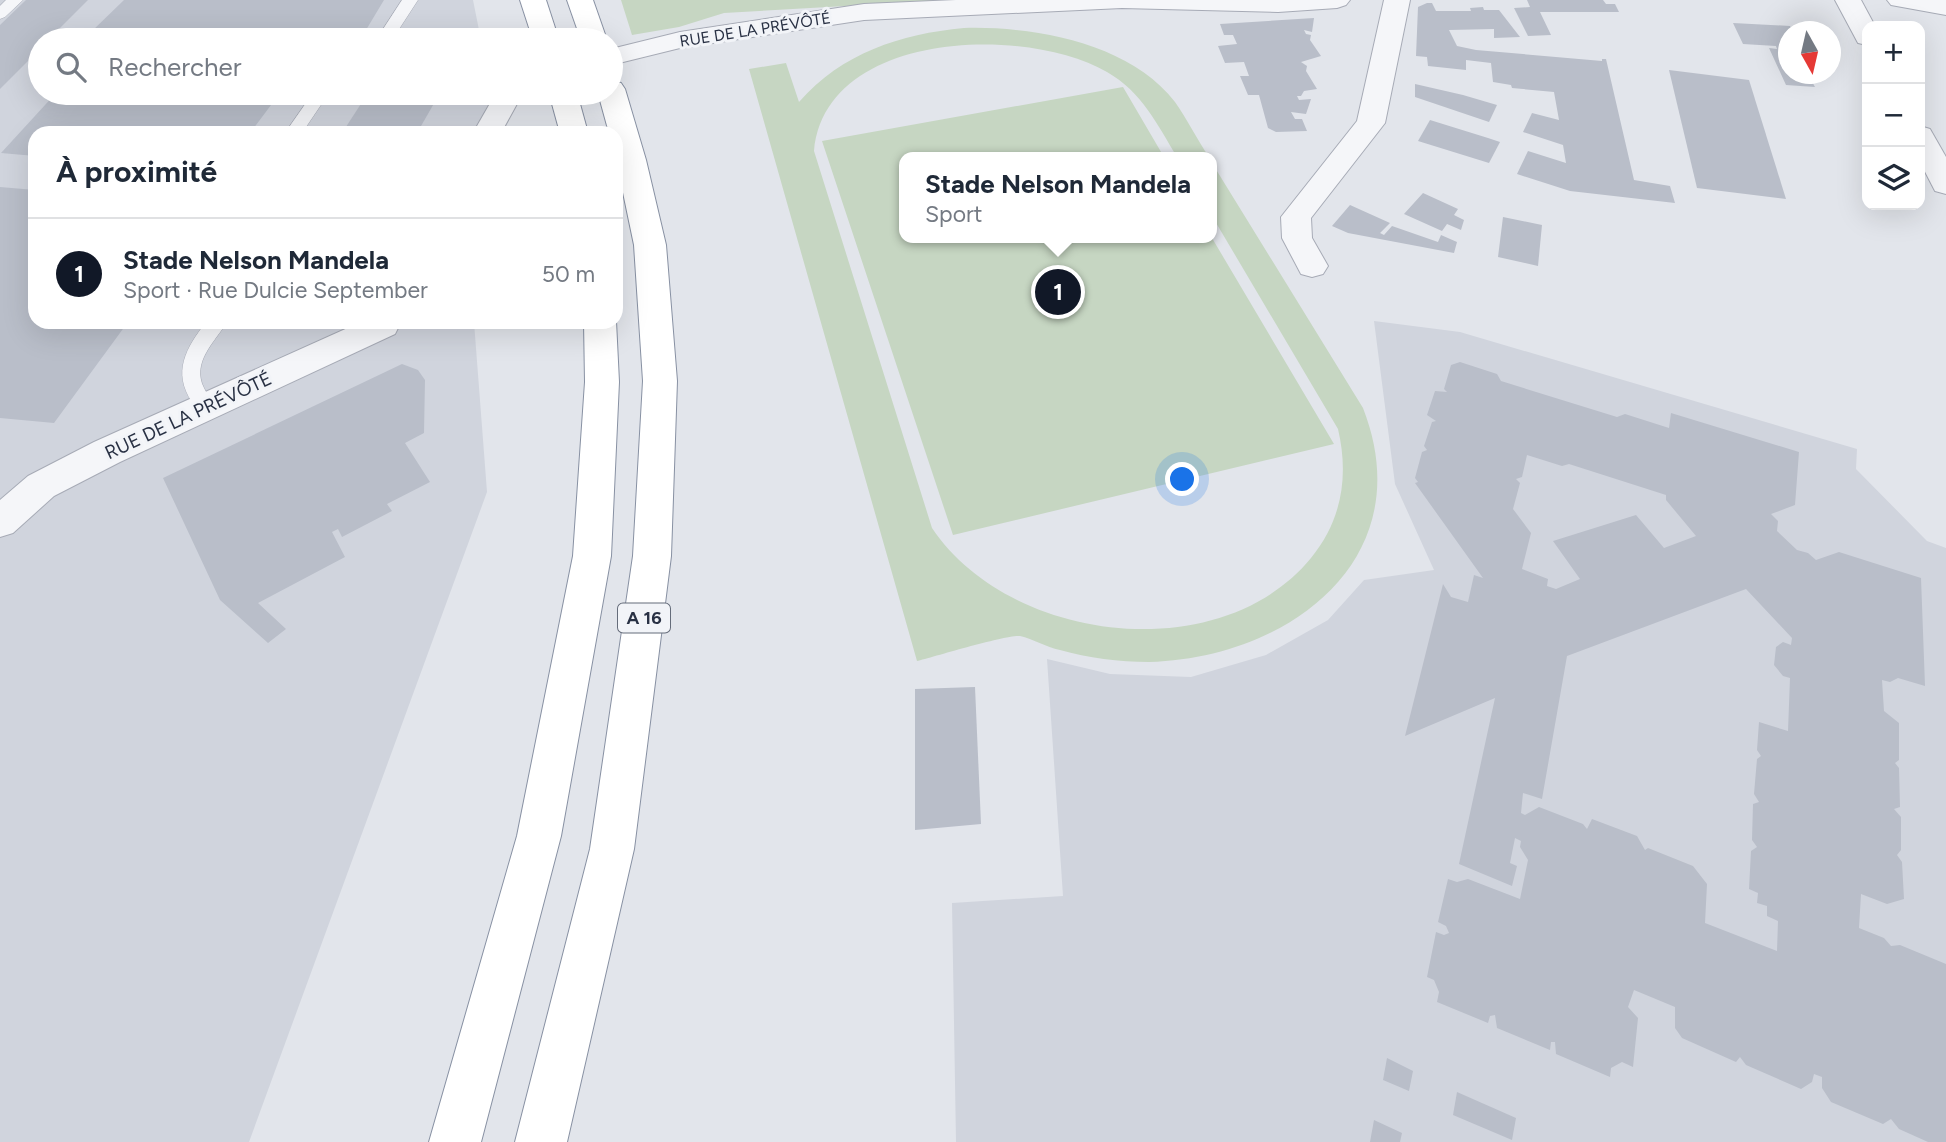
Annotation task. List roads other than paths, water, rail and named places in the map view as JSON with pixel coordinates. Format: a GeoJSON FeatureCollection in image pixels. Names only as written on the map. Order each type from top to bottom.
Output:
{"type":"FeatureCollection","features":[{"type":"Feature","properties":{"kind":"highway"},"geometry":{"type":"LineString","coordinates":[[533,0],[542,28]]}},
{"type":"Feature","properties":{"kind":"highway"},"geometry":{"type":"LineString","coordinates":[[580,0],[590,28]]}},
{"type":"Feature","properties":{"kind":"highway"},"geometry":{"type":"LineString","coordinates":[[567,105],[572,126]]}},
{"type":"Feature","properties":{"kind":"highway","name":"A 16"},"geometry":{"type":"LineString","coordinates":[[616,105],[621,126]]}},
{"type":"Feature","properties":{"kind":"highway","name":"A 16"},"geometry":{"type":"LineString","coordinates":[[541,1142],[612,849],[652,556],[660,381],[650,245],[623,132]]}},
{"type":"Feature","properties":{"kind":"highway"},"geometry":{"type":"LineString","coordinates":[[455,1142],[540,836],[592,556],[602,382],[600,329]]}},
{"type":"Feature","properties":{"kind":"street","name":"RUE DE LA PRÉVÔTÉ"},"geometry":{"type":"LineString","coordinates":[[623,54],[680,40],[864,12],[1122,0],[1337,0]]}},
{"type":"Feature","properties":{"kind":"street"},"geometry":{"type":"LineString","coordinates":[[1312,266],[1297,238],[1296,217],[1371,123],[1397,0]]}},
{"type":"Feature","properties":{"kind":"street"},"geometry":{"type":"LineString","coordinates":[[1848,0],[1862,27]]}},
{"type":"Feature","properties":{"kind":"street"},"geometry":{"type":"LineString","coordinates":[[1900,0],[1946,6]]}},
{"type":"Feature","properties":{"kind":"street"},"geometry":{"type":"LineString","coordinates":[[490,126],[499,105]]}},
{"type":"Feature","properties":{"kind":"street"},"geometry":{"type":"LineString","coordinates":[[1925,144],[1946,184]]}},
{"type":"Feature","properties":{"kind":"street","name":"RUE DE LA PRÉVÔTÉ"},"geometry":{"type":"LineString","coordinates":[[0,523],[41,486],[107,452],[376,329]]}},
{"type":"Feature","properties":{"kind":"lane"},"geometry":{"type":"LineString","coordinates":[[0,14],[15,0]]}},
{"type":"Feature","properties":{"kind":"lane"},"geometry":{"type":"LineString","coordinates":[[392,28],[410,0]]}},
{"type":"Feature","properties":{"kind":"lane"},"geometry":{"type":"LineString","coordinates":[[298,126],[313,105]]}},
{"type":"Feature","properties":{"kind":"lane"},"geometry":{"type":"LineString","coordinates":[[206,407],[192,384],[190,367],[203,338],[211,329]]}},
{"type":"Feature","properties":{"kind":"place","name":"Stade Nelson Mandela"},"geometry":{"type":"Point","coordinates":[1058,292]}}]}
